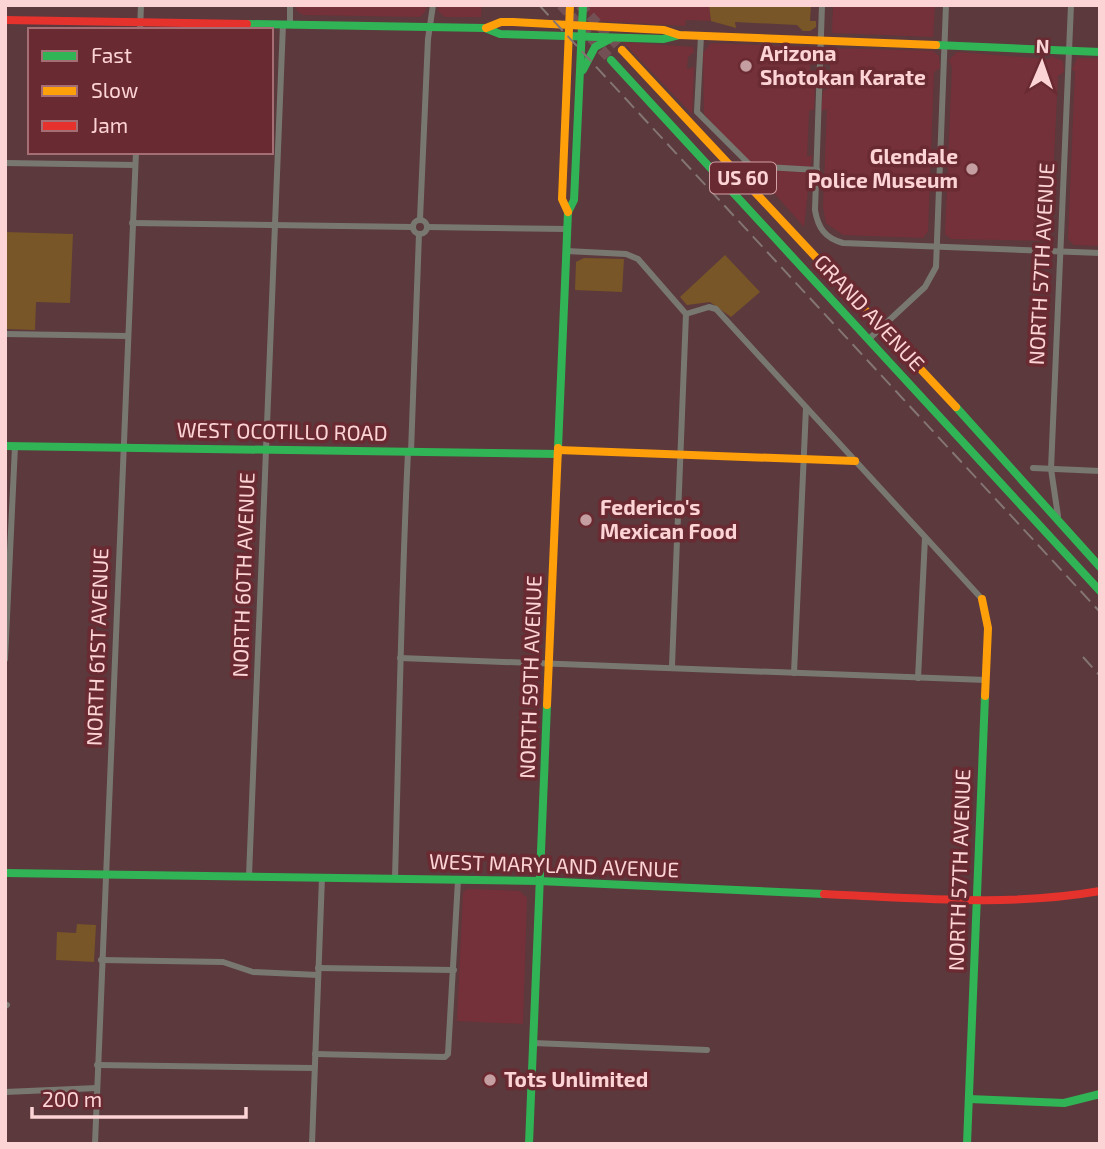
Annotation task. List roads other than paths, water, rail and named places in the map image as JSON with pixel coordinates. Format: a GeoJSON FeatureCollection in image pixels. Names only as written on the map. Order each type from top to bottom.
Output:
{"type":"FeatureCollection","features":[{"type":"Feature","properties":{"kind":"main road","name":"NORTH 59TH AVENUE"},"geometry":{"type":"LineString","coordinates":[[568,212],[562,199],[570,5]]}},
{"type":"Feature","properties":{"kind":"main road","name":"NORTH 59TH AVENUE"},"geometry":{"type":"LineString","coordinates":[[530,1144],[567,229],[568,212],[574,200],[583,5]]}},
{"type":"Feature","properties":{"kind":"main road"},"geometry":{"type":"LineString","coordinates":[[5,20],[140,26],[286,24],[485,28],[500,34],[663,39],[679,35]]}},
{"type":"Feature","properties":{"kind":"main road"},"geometry":{"type":"LineString","coordinates":[[485,28],[501,22],[569,24],[664,30],[679,35],[1100,52]]}},
{"type":"Feature","properties":{"kind":"main road"},"geometry":{"type":"LineString","coordinates":[[579,94],[585,63],[592,52],[603,43],[618,37]]}},
{"type":"Feature","properties":{"kind":"main road","name":"GRAND AVENUE"},"geometry":{"type":"LineString","coordinates":[[622,50],[883,327],[1100,567]]}},
{"type":"Feature","properties":{"kind":"main road","name":"GRAND AVENUE"},"geometry":{"type":"LineString","coordinates":[[611,60],[870,338],[1100,591]]}},
{"type":"Feature","properties":{"kind":"main road","name":"WEST OCOTILLO ROAD"},"geometry":{"type":"LineString","coordinates":[[10,446],[558,452],[855,461]]}},
{"type":"Feature","properties":{"kind":"main road","name":"NORTH 57TH AVENUE"},"geometry":{"type":"LineString","coordinates":[[967,1144],[988,618],[982,599]]}},
{"type":"Feature","properties":{"kind":"main road","name":"WEST MARYLAND AVENUE"},"geometry":{"type":"LineString","coordinates":[[5,873],[539,881],[976,901],[1049,900],[1100,891]]}},
{"type":"Feature","properties":{"kind":"main road"},"geometry":{"type":"LineString","coordinates":[[969,1099],[1064,1102],[1079,1101],[1100,1094]]}},
{"type":"Feature","properties":{"kind":"street"},"geometry":{"type":"LineString","coordinates":[[140,26],[141,5]]}},
{"type":"Feature","properties":{"kind":"street","name":"NORTH 60TH AVENUE"},"geometry":{"type":"LineString","coordinates":[[249,876],[275,225],[286,24],[290,5]]}},
{"type":"Feature","properties":{"kind":"street"},"geometry":{"type":"LineString","coordinates":[[412,227],[420,219],[433,5]]}},
{"type":"Feature","properties":{"kind":"street"},"geometry":{"type":"LineString","coordinates":[[822,5],[815,210],[822,231],[843,243],[1100,253]]}},
{"type":"Feature","properties":{"kind":"street"},"geometry":{"type":"LineString","coordinates":[[870,338],[931,280],[938,247],[946,5]]}},
{"type":"Feature","properties":{"kind":"street","name":"NORTH 57TH AVENUE"},"geometry":{"type":"LineString","coordinates":[[1060,523],[1051,469],[1071,5]]}},
{"type":"Feature","properties":{"kind":"street"},"geometry":{"type":"LineString","coordinates":[[701,36],[697,111],[751,166],[817,170]]}},
{"type":"Feature","properties":{"kind":"street","name":"NORTH 61ST AVENUE"},"geometry":{"type":"LineString","coordinates":[[95,1144],[136,154]]}},
{"type":"Feature","properties":{"kind":"street"},"geometry":{"type":"LineString","coordinates":[[5,163],[135,165]]}},
{"type":"Feature","properties":{"kind":"street"},"geometry":{"type":"LineString","coordinates":[[420,219],[427,227]]}},
{"type":"Feature","properties":{"kind":"street"},"geometry":{"type":"LineString","coordinates":[[132,223],[412,227],[419,234]]}},
{"type":"Feature","properties":{"kind":"street"},"geometry":{"type":"LineString","coordinates":[[395,878],[400,658],[419,234],[427,227],[567,229]]}},
{"type":"Feature","properties":{"kind":"street"},"geometry":{"type":"LineString","coordinates":[[566,251],[622,253],[638,258],[686,314],[672,666]]}},
{"type":"Feature","properties":{"kind":"street"},"geometry":{"type":"LineString","coordinates":[[686,314],[709,307],[716,310],[982,599]]}},
{"type":"Feature","properties":{"kind":"street"},"geometry":{"type":"LineString","coordinates":[[5,334],[128,336]]}},
{"type":"Feature","properties":{"kind":"street"},"geometry":{"type":"LineString","coordinates":[[794,673],[806,408]]}},
{"type":"Feature","properties":{"kind":"street"},"geometry":{"type":"LineString","coordinates":[[5,659],[10,446]]}},
{"type":"Feature","properties":{"kind":"street"},"geometry":{"type":"LineString","coordinates":[[1033,468],[1100,471]]}},
{"type":"Feature","properties":{"kind":"street"},"geometry":{"type":"LineString","coordinates":[[918,678],[925,538]]}},
{"type":"Feature","properties":{"kind":"street"},"geometry":{"type":"LineString","coordinates":[[400,658],[672,666],[986,680]]}},
{"type":"Feature","properties":{"kind":"street"},"geometry":{"type":"LineString","coordinates":[[312,1144],[322,877]]}},
{"type":"Feature","properties":{"kind":"street"},"geometry":{"type":"LineString","coordinates":[[315,1054],[444,1057],[448,1054],[458,880]]}},
{"type":"Feature","properties":{"kind":"street"},"geometry":{"type":"LineString","coordinates":[[101,960],[223,962],[253,972],[454,970]]}},
{"type":"Feature","properties":{"kind":"street"},"geometry":{"type":"LineString","coordinates":[[533,1043],[707,1050]]}},
{"type":"Feature","properties":{"kind":"street"},"geometry":{"type":"LineString","coordinates":[[97,1065],[314,1068]]}},
{"type":"Feature","properties":{"kind":"street"},"geometry":{"type":"LineString","coordinates":[[5,1092],[97,1088]]}},
{"type":"Feature","properties":{"kind":"tunnel"},"geometry":{"type":"LineString","coordinates":[[561,5],[611,60]]}},
{"type":"Feature","properties":{"kind":"tunnel"},"geometry":{"type":"LineString","coordinates":[[580,5],[622,50]]}},
{"type":"Feature","properties":{"kind":"railway"},"geometry":{"type":"LineString","coordinates":[[539,5],[1100,612]]}},
{"type":"Feature","properties":{"kind":"railway"},"geometry":{"type":"LineString","coordinates":[[1083,657],[1100,676]]}},
{"type":"Feature","properties":{"kind":"place","name":"Arizona Shotokan Karate"},"geometry":{"type":"Point","coordinates":[746,66]}},
{"type":"Feature","properties":{"kind":"place","name":"Glendale Police Museum"},"geometry":{"type":"Point","coordinates":[972,169]}},
{"type":"Feature","properties":{"kind":"place","name":"Federico's Mexican Food"},"geometry":{"type":"Point","coordinates":[586,520]}},
{"type":"Feature","properties":{"kind":"place","name":"Tots Unlimited"},"geometry":{"type":"Point","coordinates":[490,1080]}}]}
